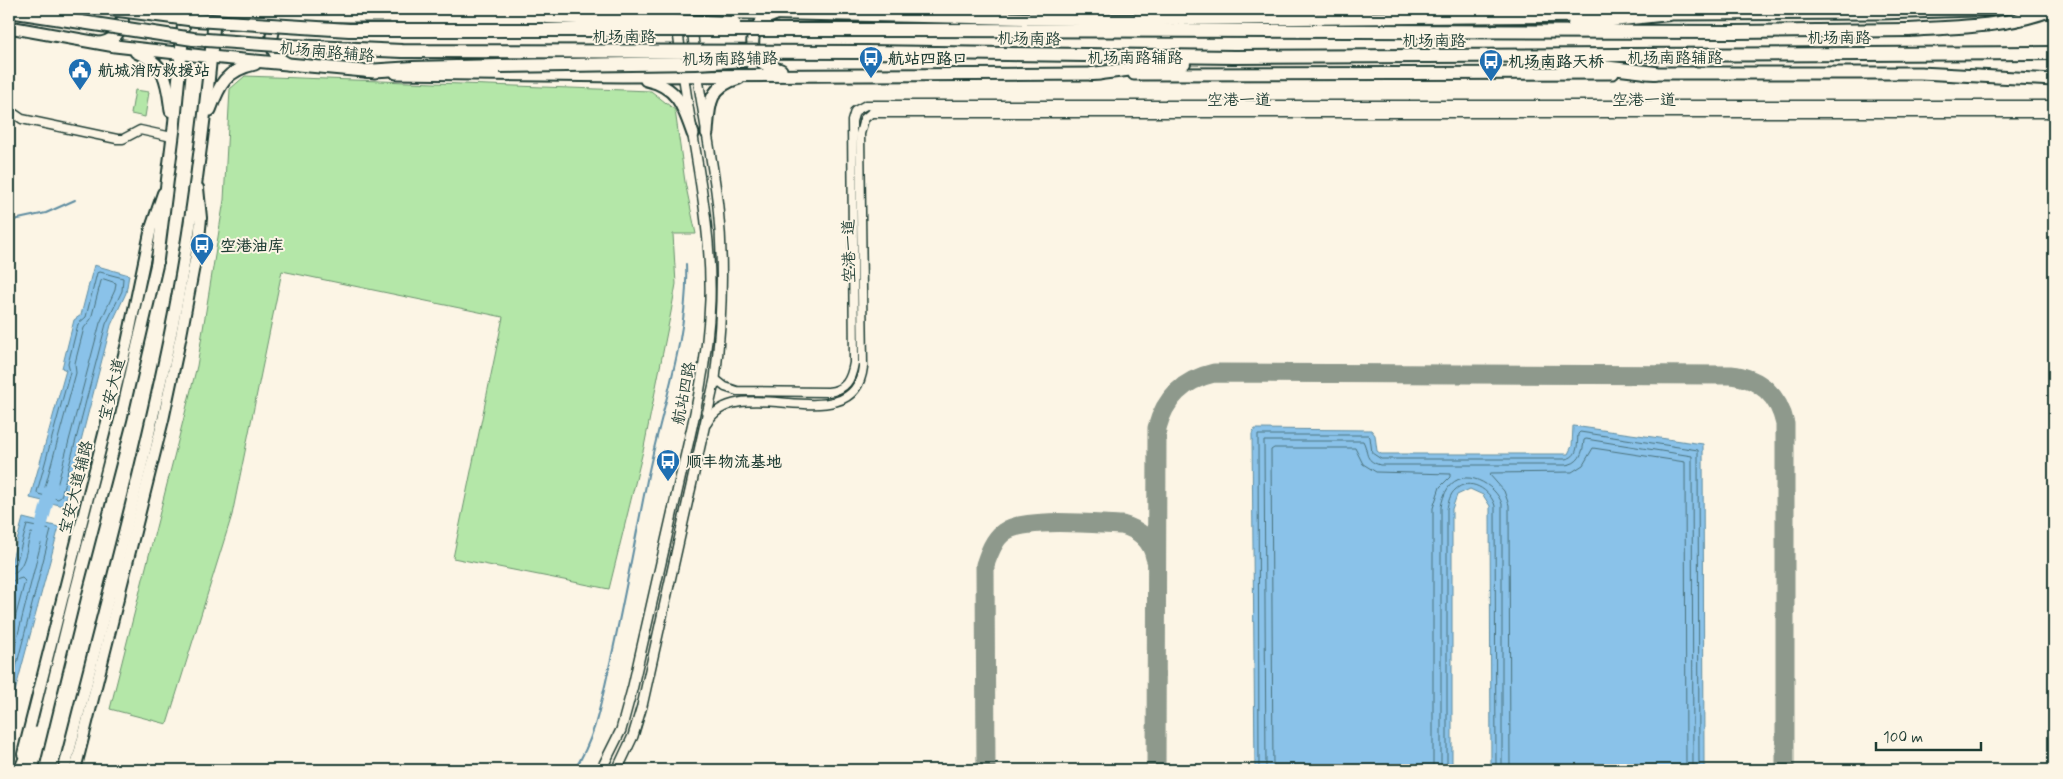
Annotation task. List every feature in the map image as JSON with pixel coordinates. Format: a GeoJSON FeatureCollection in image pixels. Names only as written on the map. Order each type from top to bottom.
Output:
{"type":"FeatureCollection","features":[{"type":"Feature","properties":{"kind":"highway","name":"机场南路"},"geometry":{"type":"LineString","coordinates":[[111,9],[196,20],[348,30],[1735,32],[1909,30],[1993,24],[2016,21],[2053,9]]}},
{"type":"Feature","properties":{"kind":"highway","name":"机场南路"},"geometry":{"type":"LineString","coordinates":[[9,11],[193,39],[348,50],[422,52],[866,52],[1234,57],[2053,53]]}},
{"type":"Feature","properties":{"kind":"highway"},"geometry":{"type":"LineString","coordinates":[[1501,31],[1669,14]]}},
{"type":"Feature","properties":{"kind":"highway"},"geometry":{"type":"LineString","coordinates":[[394,16],[443,18],[546,17],[684,21],[866,31]]}},
{"type":"Feature","properties":{"kind":"highway"},"geometry":{"type":"LineString","coordinates":[[367,71],[413,68],[696,63],[866,52]]}},
{"type":"Feature","properties":{"kind":"highway"},"geometry":{"type":"LineString","coordinates":[[1502,56],[1655,73]]}},
{"type":"Feature","properties":{"kind":"highway"},"geometry":{"type":"LineString","coordinates":[[1092,74],[1234,57]]}},
{"type":"Feature","properties":{"kind":"main road"},"geometry":{"type":"LineString","coordinates":[[94,43],[108,41],[118,34],[122,23],[120,9]]}},
{"type":"Feature","properties":{"kind":"main road","name":"宝安大道"},"geometry":{"type":"LineString","coordinates":[[32,770],[122,418],[146,314],[160,244],[185,9]]}},
{"type":"Feature","properties":{"kind":"main road"},"geometry":{"type":"LineString","coordinates":[[64,770],[170,335],[197,181],[204,129],[211,57],[213,9]]}},
{"type":"Feature","properties":{"kind":"main road","name":"机场南路辅路"},"geometry":{"type":"LineString","coordinates":[[213,9],[291,16],[394,16],[495,9],[1107,20],[1561,17],[1669,14],[1881,13],[2003,9]]}},
{"type":"Feature","properties":{"kind":"main road"},"geometry":{"type":"LineString","coordinates":[[257,9],[277,15]]}},
{"type":"Feature","properties":{"kind":"main road"},"geometry":{"type":"LineString","coordinates":[[1436,18],[1460,15],[1473,9]]}},
{"type":"Feature","properties":{"kind":"main road"},"geometry":{"type":"LineString","coordinates":[[1527,9],[1561,17]]}},
{"type":"Feature","properties":{"kind":"main road"},"geometry":{"type":"LineString","coordinates":[[2024,9],[2053,9]]}},
{"type":"Feature","properties":{"kind":"main road"},"geometry":{"type":"LineString","coordinates":[[776,14],[764,19],[757,27],[753,38],[755,53],[767,66],[783,71],[811,74]]}},
{"type":"Feature","properties":{"kind":"main road"},"geometry":{"type":"LineString","coordinates":[[291,16],[280,21],[271,37],[273,50],[276,55],[281,60],[292,65]]}},
{"type":"Feature","properties":{"kind":"main road","name":"机场南路辅路"},"geometry":{"type":"LineString","coordinates":[[9,27],[94,43],[181,54],[292,65],[436,75],[1920,73],[2054,80]]}},
{"type":"Feature","properties":{"kind":"main road"},"geometry":{"type":"LineString","coordinates":[[115,46],[144,55],[160,67],[167,82],[173,132]]}},
{"type":"Feature","properties":{"kind":"main road"},"geometry":{"type":"LineString","coordinates":[[204,129],[216,96],[226,79],[235,70],[267,62]]}},
{"type":"Feature","properties":{"kind":"main road"},"geometry":{"type":"LineString","coordinates":[[707,133],[712,98],[720,86],[738,78],[768,74]]}},
{"type":"Feature","properties":{"kind":"main road"},"geometry":{"type":"LineString","coordinates":[[622,76],[659,83],[671,90],[680,100],[693,134]]}},
{"type":"Feature","properties":{"kind":"main road"},"geometry":{"type":"LineString","coordinates":[[75,770],[163,420],[192,282],[201,218],[197,181]]}},
{"type":"Feature","properties":{"kind":"main road","name":"宝安大道辅路"},"geometry":{"type":"LineString","coordinates":[[20,770],[127,343],[151,228],[166,183]]}},
{"type":"Feature","properties":{"kind":"main road"},"geometry":{"type":"LineString","coordinates":[[118,552],[119,595]]}},
{"type":"Feature","properties":{"kind":"main road"},"geometry":{"type":"LineString","coordinates":[[20,770],[50,699]]}},
{"type":"Feature","properties":{"kind":"street","name":"航站四路"},"geometry":{"type":"LineString","coordinates":[[601,770],[621,730],[633,686],[695,413],[706,352],[710,302],[706,214],[675,12]]}},
{"type":"Feature","properties":{"kind":"street","name":"航站四路"},"geometry":{"type":"LineString","coordinates":[[617,770],[633,736],[642,706],[705,427],[715,379],[720,336],[722,263],[718,206],[690,12]]}},
{"type":"Feature","properties":{"kind":"street","name":"空港一道"},"geometry":{"type":"LineString","coordinates":[[715,379],[725,387],[743,391],[828,392],[837,391],[845,387],[849,381],[854,363],[852,121],[855,111],[866,105],[2054,104]]}},
{"type":"Feature","properties":{"kind":"street"},"geometry":{"type":"LineString","coordinates":[[9,110],[22,119],[117,139],[140,130],[173,132]]}},
{"type":"Feature","properties":{"kind":"street","name":"空港一道"},"geometry":{"type":"LineString","coordinates":[[705,427],[712,415],[726,404],[743,402],[830,403],[848,397],[858,387],[863,368],[860,134],[864,119],[871,113],[2054,113]]}},
{"type":"Feature","properties":{"kind":"green space"},"geometry":{"type":"Polygon","coordinates":[[[245,76],[651,91],[675,110],[685,182],[696,234],[673,234],[676,284],[671,312],[644,447],[609,589],[453,558],[503,317],[282,271],[232,515],[167,724],[110,709],[197,366],[224,200],[230,89],[245,76]]]}},
{"type":"Feature","properties":{"kind":"green space"},"geometry":{"type":"Polygon","coordinates":[[[135,90],[149,92],[145,117],[131,114],[135,90]]]}},
{"type":"Feature","properties":{"kind":"water"},"geometry":{"type":"Polygon","coordinates":[[[94,265],[129,275],[126,293],[111,325],[64,506],[30,498],[66,370],[62,368],[74,320],[81,315],[94,265]]]}},
{"type":"Feature","properties":{"kind":"water"},"geometry":{"type":"Polygon","coordinates":[[[1573,426],[1703,444],[1704,766],[1710,770],[1491,770],[1490,506],[1483,495],[1470,489],[1457,495],[1452,509],[1452,770],[1255,770],[1252,434],[1255,429],[1371,430],[1375,435],[1377,451],[1381,454],[1568,454],[1572,446],[1573,426]]]}},
{"type":"Feature","properties":{"kind":"water"},"geometry":{"type":"Polygon","coordinates":[[[23,518],[59,527],[9,714],[9,571],[23,518]]]}},
{"type":"Feature","properties":{"kind":"waterway"},"geometry":{"type":"LineString","coordinates":[[9,221],[46,213],[75,200]]}},
{"type":"Feature","properties":{"kind":"waterway"},"geometry":{"type":"LineString","coordinates":[[574,770],[582,758],[593,731],[611,659],[647,480],[679,346],[686,292],[686,264]]}},
{"type":"Feature","properties":{"kind":"waterway"},"geometry":{"type":"LineString","coordinates":[[38,538],[52,485]]}},
{"type":"Feature","properties":{"kind":"taxiway"},"geometry":{"type":"LineString","coordinates":[[1156,770],[1157,428],[1160,417],[1170,399],[1177,392],[1193,380],[1214,373],[1731,375],[1759,384],[1773,397],[1785,424],[1785,770]]}},
{"type":"Feature","properties":{"kind":"taxiway"},"geometry":{"type":"LineString","coordinates":[[986,770],[985,565],[997,538],[1014,527],[1027,524],[1060,522],[1122,525],[1139,532],[1151,546],[1155,558]]}},
{"type":"Feature","properties":{"kind":"place","name":"航站四路口"},"geometry":{"type":"Point","coordinates":[871,79]}},
{"type":"Feature","properties":{"kind":"place","name":"机场南路天桥"},"geometry":{"type":"Point","coordinates":[1491,82]}},
{"type":"Feature","properties":{"kind":"place","name":"航城消防救援站"},"geometry":{"type":"Point","coordinates":[80,91]}},
{"type":"Feature","properties":{"kind":"place","name":"空港油库"},"geometry":{"type":"Point","coordinates":[202,266]}},
{"type":"Feature","properties":{"kind":"place","name":"顺丰物流基地"},"geometry":{"type":"Point","coordinates":[668,482]}}]}
